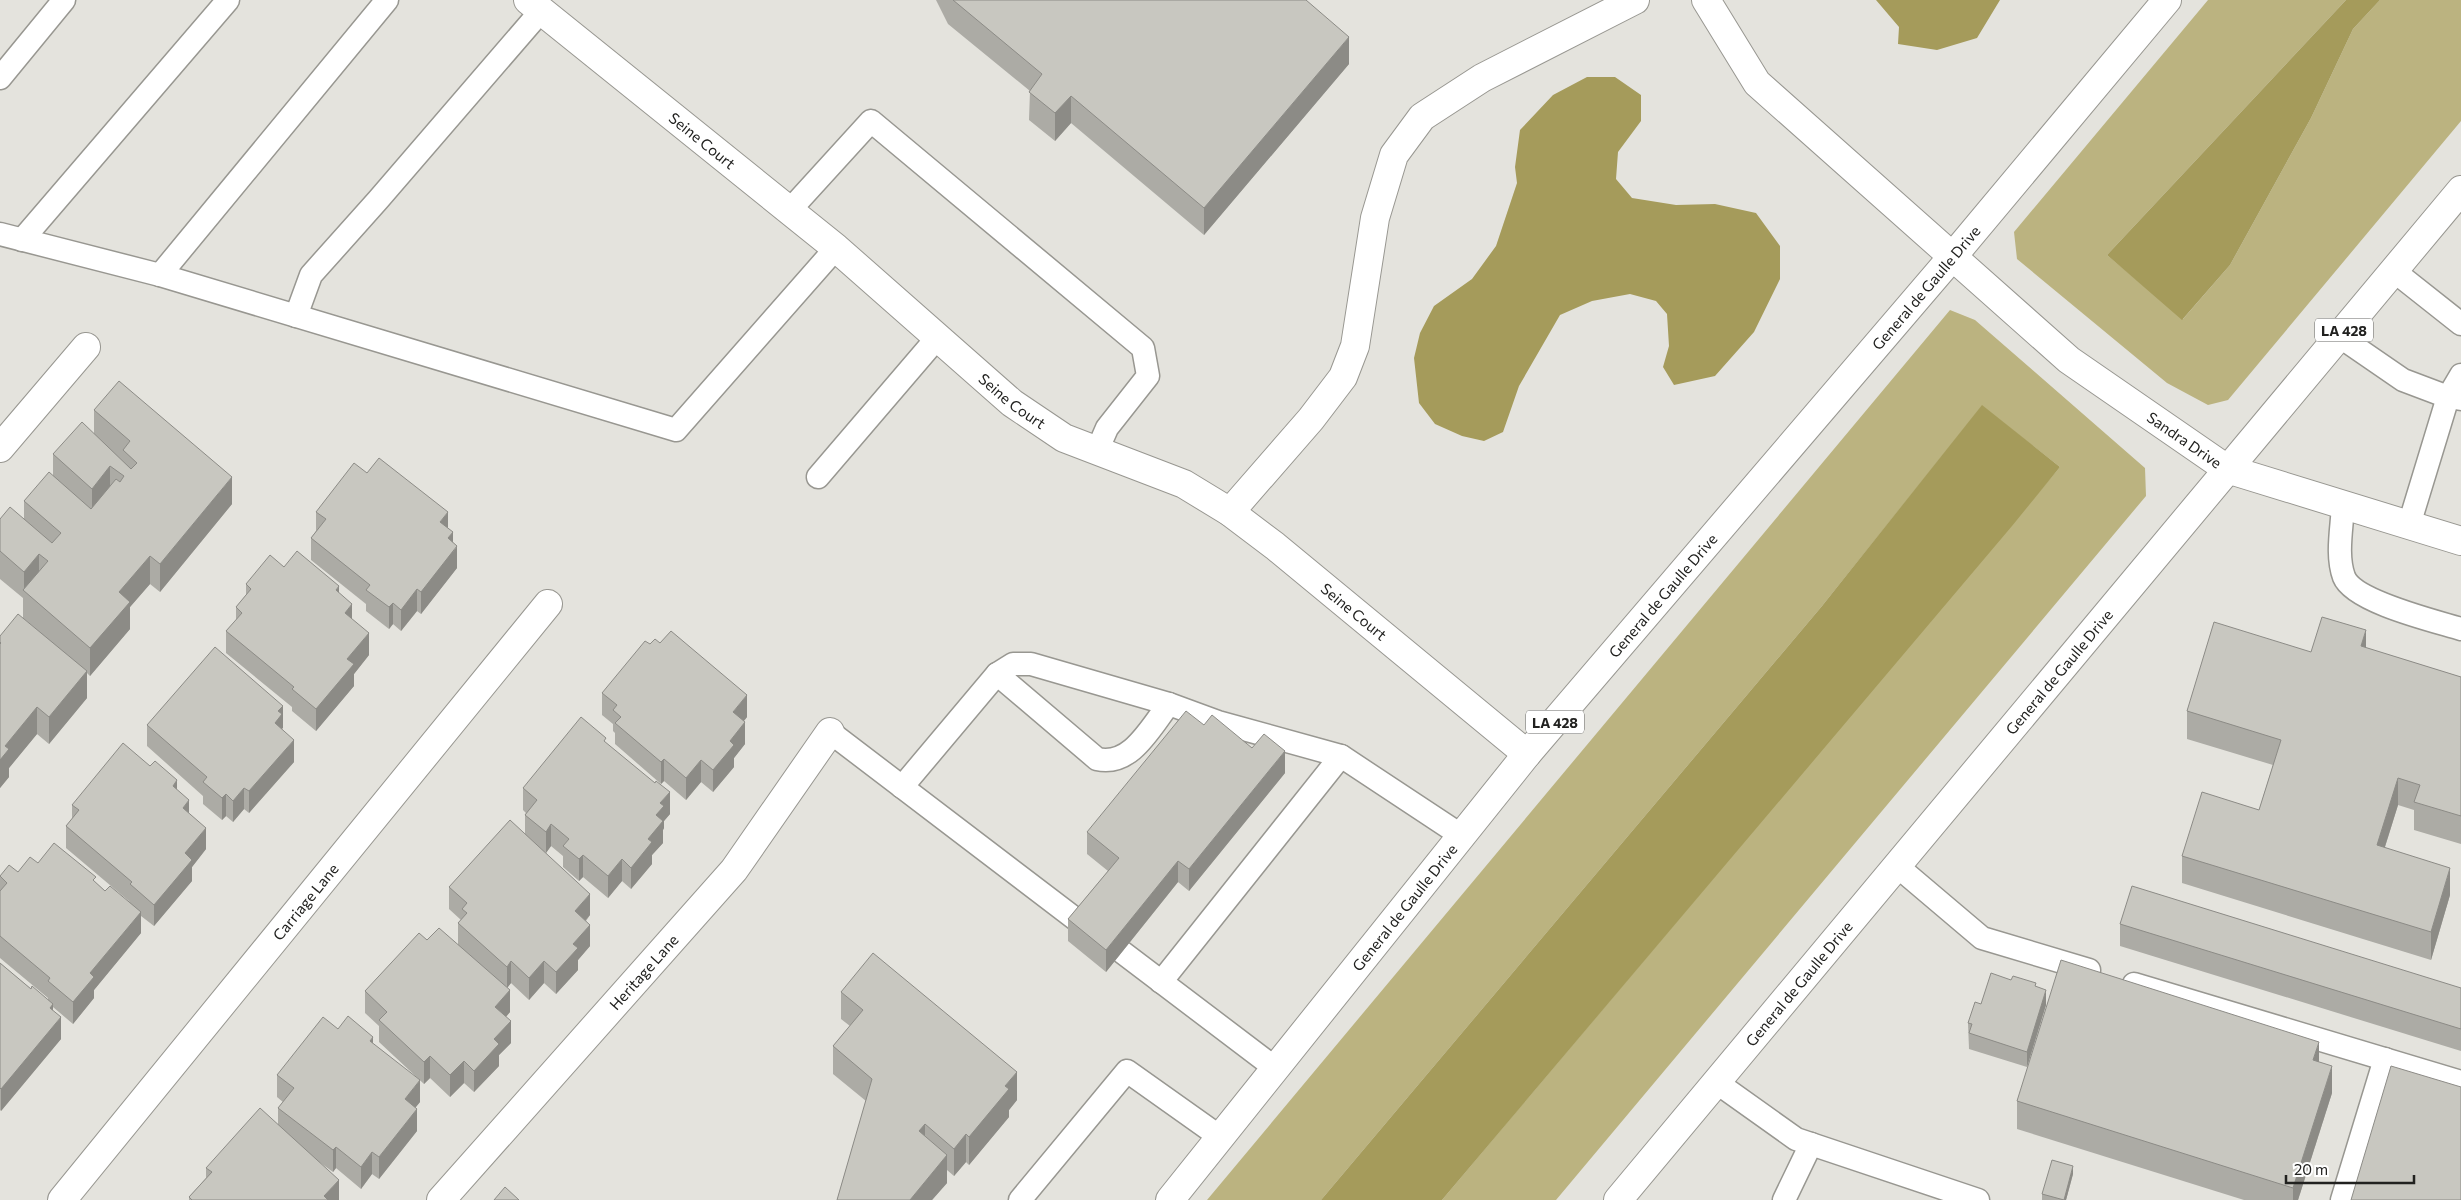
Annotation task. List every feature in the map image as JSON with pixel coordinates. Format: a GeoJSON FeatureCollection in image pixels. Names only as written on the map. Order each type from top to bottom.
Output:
{"type":"FeatureCollection","features":[{"type":"Feature","properties":{"kind":"street"},"geometry":{"type":"LineString","coordinates":[[1230,512],[1311,419],[1343,377],[1355,346],[1377,209],[1394,155],[1422,117],[1482,78],[1635,0]]}},
{"type":"Feature","properties":{"kind":"street","name":"Sandra Drive"},"geometry":{"type":"LineString","coordinates":[[1706,0],[1757,83],[2069,360],[2227,469],[2461,541]]}},
{"type":"Feature","properties":{"kind":"street","name":"General de Gaulle Drive"},"geometry":{"type":"LineString","coordinates":[[1170,1200],[1527,754],[1953,256],[2167,0]]}},
{"type":"Feature","properties":{"kind":"street","name":"Seine Court"},"geometry":{"type":"LineString","coordinates":[[534,6],[836,248],[1012,403],[1064,438],[1184,484],[1230,512],[1275,546],[1527,754]]}},
{"type":"Feature","properties":{"kind":"street","name":"General de Gaulle Drive"},"geometry":{"type":"LineString","coordinates":[[1618,1200],[2461,190]]}},
{"type":"Feature","properties":{"kind":"street"},"geometry":{"type":"LineString","coordinates":[[0,448],[86,347]]}},
{"type":"Feature","properties":{"kind":"street","name":"Carriage Lane"},"geometry":{"type":"LineString","coordinates":[[62,1200],[548,604]]}},
{"type":"Feature","properties":{"kind":"street","name":"Heritage Lane"},"geometry":{"type":"LineString","coordinates":[[441,1200],[734,870],[830,732]]}},
{"type":"Feature","properties":{"kind":"lane"},"geometry":{"type":"LineString","coordinates":[[0,78],[64,0]]}},
{"type":"Feature","properties":{"kind":"lane"},"geometry":{"type":"LineString","coordinates":[[22,240],[228,0]]}},
{"type":"Feature","properties":{"kind":"lane"},"geometry":{"type":"LineString","coordinates":[[160,275],[386,0]]}},
{"type":"Feature","properties":{"kind":"lane"},"geometry":{"type":"LineString","coordinates":[[296,316],[311,275],[378,200],[534,6]]}},
{"type":"Feature","properties":{"kind":"lane"},"geometry":{"type":"LineString","coordinates":[[789,211],[871,121],[1143,348],[1148,376],[1107,428],[1097,451]]}},
{"type":"Feature","properties":{"kind":"lane"},"geometry":{"type":"LineString","coordinates":[[0,234],[160,275],[676,430],[836,248]]}},
{"type":"Feature","properties":{"kind":"lane"},"geometry":{"type":"LineString","coordinates":[[2394,271],[2461,324]]}},
{"type":"Feature","properties":{"kind":"lane"},"geometry":{"type":"LineString","coordinates":[[2339,336],[2403,380],[2454,398]]}},
{"type":"Feature","properties":{"kind":"lane"},"geometry":{"type":"LineString","coordinates":[[818,477],[937,338]]}},
{"type":"Feature","properties":{"kind":"lane"},"geometry":{"type":"LineString","coordinates":[[2409,525],[2461,375]]}},
{"type":"Feature","properties":{"kind":"lane"},"geometry":{"type":"LineString","coordinates":[[2343,505],[2341,565],[2344,578],[2350,587],[2357,594],[2387,606],[2461,629]]}},
{"type":"Feature","properties":{"kind":"lane"},"geometry":{"type":"LineString","coordinates":[[902,787],[997,674],[1013,664],[1030,664],[1169,704],[1218,722],[1341,756],[1462,836]]}},
{"type":"Feature","properties":{"kind":"lane"},"geometry":{"type":"LineString","coordinates":[[997,674],[1097,759],[1109,762],[1120,759],[1131,752],[1169,704]]}},
{"type":"Feature","properties":{"kind":"lane"},"geometry":{"type":"LineString","coordinates":[[830,732],[1082,924]]}},
{"type":"Feature","properties":{"kind":"lane"},"geometry":{"type":"LineString","coordinates":[[1161,982],[1341,756]]}},
{"type":"Feature","properties":{"kind":"lane"},"geometry":{"type":"LineString","coordinates":[[1897,866],[1982,938],[2461,1082]]}},
{"type":"Feature","properties":{"kind":"lane"},"geometry":{"type":"LineString","coordinates":[[1122,952],[1276,1068]]}},
{"type":"Feature","properties":{"kind":"lane"},"geometry":{"type":"LineString","coordinates":[[2342,1200],[2385,1059]]}},
{"type":"Feature","properties":{"kind":"lane"},"geometry":{"type":"LineString","coordinates":[[1020,1200],[1127,1071],[1220,1137]]}},
{"type":"Feature","properties":{"kind":"lane"},"geometry":{"type":"LineString","coordinates":[[1716,1082],[1796,1139],[1978,1200]]}},
{"type":"Feature","properties":{"kind":"lane"},"geometry":{"type":"LineString","coordinates":[[1784,1200],[1812,1144]]}},
{"type":"Feature","properties":{"kind":"shaded area"},"geometry":{"type":"Polygon","coordinates":[[[1876,0],[2000,0],[1977,38],[1937,50],[1898,44],[1899,27],[1876,0]]]}},
{"type":"Feature","properties":{"kind":"shaded area"},"geometry":{"type":"Polygon","coordinates":[[[2208,0],[2346,0],[2107,255],[2183,319],[2230,265],[2311,118],[2353,29],[2380,0],[2461,0],[2461,121],[2228,400],[2208,405],[2167,383],[2017,259],[2014,232],[2208,0]]]}},
{"type":"Feature","properties":{"kind":"shaded area"},"geometry":{"type":"Polygon","coordinates":[[[2346,0],[2380,0],[2353,29],[2311,118],[2230,265],[2182,320],[2107,255],[2346,0]]]}},
{"type":"Feature","properties":{"kind":"shaded area"},"geometry":{"type":"Polygon","coordinates":[[[1587,77],[1615,77],[1641,95],[1641,121],[1618,152],[1616,179],[1632,198],[1676,205],[1715,204],[1756,213],[1780,246],[1780,279],[1754,332],[1715,376],[1674,385],[1663,367],[1669,346],[1667,314],[1656,301],[1630,294],[1592,301],[1560,315],[1519,386],[1503,432],[1484,441],[1462,436],[1435,424],[1419,403],[1414,358],[1420,333],[1434,306],[1472,279],[1496,246],[1517,183],[1515,167],[1520,130],[1553,95],[1587,77]]]}},
{"type":"Feature","properties":{"kind":"shaded area"},"geometry":{"type":"Polygon","coordinates":[[[1950,310],[1975,320],[2145,468],[2146,496],[1556,1200],[1442,1200],[2060,467],[1982,406],[1822,606],[1321,1200],[1207,1200],[1950,310]]]}},
{"type":"Feature","properties":{"kind":"shaded area"},"geometry":{"type":"Polygon","coordinates":[[[1982,405],[2060,467],[2012,526],[1442,1200],[1321,1200],[1822,606],[1982,405]]]}},
{"type":"Feature","properties":{"kind":"building"},"geometry":{"type":"Polygon","coordinates":[[[953,0],[1306,0],[1349,37],[1204,208],[1071,96],[1055,113],[1029,92],[1042,74],[953,0]]]}},
{"type":"Feature","properties":{"kind":"building"},"geometry":{"type":"Polygon","coordinates":[[[119,381],[232,477],[160,564],[150,556],[119,592],[130,602],[90,648],[23,590],[48,561],[39,554],[24,572],[0,551],[0,519],[10,507],[52,543],[61,533],[24,501],[49,472],[91,509],[116,479],[120,482],[124,476],[110,466],[92,489],[53,454],[82,422],[131,469],[137,463],[123,450],[130,441],[94,410],[119,381]]]}},
{"type":"Feature","properties":{"kind":"building"},"geometry":{"type":"Polygon","coordinates":[[[379,458],[448,512],[440,522],[453,532],[448,538],[457,546],[421,592],[417,589],[401,610],[393,603],[389,607],[366,590],[370,585],[311,538],[326,519],[316,512],[354,463],[367,473],[379,458]]]}},
{"type":"Feature","properties":{"kind":"building"},"geometry":{"type":"Polygon","coordinates":[[[297,551],[339,586],[336,590],[352,604],[345,613],[369,633],[347,659],[354,664],[316,709],[292,689],[294,687],[226,631],[242,613],[236,607],[251,589],[246,584],[270,555],[284,567],[297,551]]]}},
{"type":"Feature","properties":{"kind":"building"},"geometry":{"type":"Polygon","coordinates":[[[18,614],[87,671],[49,717],[37,707],[5,746],[9,749],[0,760],[0,636],[18,614]]]}},
{"type":"Feature","properties":{"kind":"building"},"geometry":{"type":"Polygon","coordinates":[[[2322,617],[2366,630],[2361,646],[2461,677],[2461,816],[2414,802],[2420,785],[2398,778],[2377,845],[2450,868],[2431,932],[2182,856],[2202,792],[2259,810],[2281,740],[2187,711],[2214,622],[2311,652],[2322,617]]]}},
{"type":"Feature","properties":{"kind":"building"},"geometry":{"type":"Polygon","coordinates":[[[671,631],[747,695],[733,712],[745,722],[730,741],[734,745],[713,770],[701,760],[686,778],[664,759],[661,762],[615,723],[621,717],[613,710],[617,705],[602,693],[645,641],[650,644],[655,639],[660,643],[671,631]]]}},
{"type":"Feature","properties":{"kind":"building"},"geometry":{"type":"Polygon","coordinates":[[[215,647],[283,706],[278,711],[282,714],[275,723],[294,740],[249,791],[244,788],[233,801],[226,794],[222,798],[203,782],[207,777],[147,725],[215,647]]]}},
{"type":"Feature","properties":{"kind":"building"},"geometry":{"type":"Polygon","coordinates":[[[1186,711],[1204,725],[1212,715],[1252,748],[1264,734],[1285,751],[1189,869],[1178,861],[1106,950],[1068,919],[1119,858],[1087,832],[1186,711]]]}},
{"type":"Feature","properties":{"kind":"building"},"geometry":{"type":"Polygon","coordinates":[[[581,717],[606,738],[604,741],[655,783],[656,781],[670,792],[660,803],[664,806],[656,815],[663,821],[648,839],[652,842],[631,868],[622,859],[608,876],[583,855],[579,859],[563,846],[569,839],[551,824],[546,832],[525,815],[537,800],[523,788],[581,717]]]}},
{"type":"Feature","properties":{"kind":"building"},"geometry":{"type":"Polygon","coordinates":[[[123,743],[150,766],[155,761],[177,780],[173,786],[189,800],[183,808],[206,828],[185,853],[192,860],[154,905],[130,884],[132,882],[66,826],[79,810],[72,805],[123,743]]]}},
{"type":"Feature","properties":{"kind":"building"},"geometry":{"type":"Polygon","coordinates":[[[510,820],[590,894],[575,911],[590,925],[573,944],[578,948],[556,972],[544,961],[529,978],[511,961],[507,967],[458,923],[467,913],[462,909],[467,903],[449,887],[510,820]]]}},
{"type":"Feature","properties":{"kind":"building"},"geometry":{"type":"Polygon","coordinates":[[[54,843],[96,877],[93,880],[105,891],[110,886],[141,912],[90,973],[94,977],[73,1002],[48,981],[50,978],[0,936],[0,891],[7,883],[0,876],[9,865],[18,872],[30,857],[38,863],[54,843]]]}},
{"type":"Feature","properties":{"kind":"building"},"geometry":{"type":"Polygon","coordinates":[[[2132,886],[2461,988],[2461,1029],[2120,924],[2132,886]]]}},
{"type":"Feature","properties":{"kind":"building"},"geometry":{"type":"Polygon","coordinates":[[[439,928],[510,990],[495,1007],[511,1021],[494,1039],[499,1044],[474,1071],[464,1061],[450,1075],[430,1056],[424,1062],[379,1020],[387,1012],[365,991],[419,933],[427,940],[439,928]]]}},
{"type":"Feature","properties":{"kind":"building"},"geometry":{"type":"Polygon","coordinates":[[[873,953],[1017,1072],[1005,1086],[1009,1089],[969,1137],[966,1134],[954,1149],[925,1124],[919,1131],[947,1155],[910,1200],[837,1200],[872,1079],[833,1046],[863,1010],[841,992],[873,953]]]}},
{"type":"Feature","properties":{"kind":"building"},"geometry":{"type":"Polygon","coordinates":[[[2061,960],[2319,1042],[2313,1060],[2332,1066],[2293,1188],[2017,1101],[2061,960]]]}},
{"type":"Feature","properties":{"kind":"building"},"geometry":{"type":"Polygon","coordinates":[[[0,963],[31,989],[32,986],[53,1004],[50,1008],[61,1017],[1,1089],[0,1088],[0,963]]]}},
{"type":"Feature","properties":{"kind":"building"},"geometry":{"type":"Polygon","coordinates":[[[1991,973],[2011,980],[2013,976],[2036,983],[2035,986],[2046,990],[2027,1052],[1969,1033],[1972,1024],[1968,1023],[1975,1002],[1981,1004],[1991,973]]]}},
{"type":"Feature","properties":{"kind":"building"},"geometry":{"type":"Polygon","coordinates":[[[348,1016],[373,1037],[370,1041],[420,1080],[405,1099],[417,1109],[379,1157],[372,1152],[361,1167],[336,1147],[333,1150],[278,1108],[294,1088],[277,1075],[323,1017],[338,1029],[348,1016]]]}},
{"type":"Feature","properties":{"kind":"building"},"geometry":{"type":"Polygon","coordinates":[[[2391,1066],[2461,1087],[2461,1200],[2351,1200],[2391,1066]]]}},
{"type":"Feature","properties":{"kind":"building"},"geometry":{"type":"Polygon","coordinates":[[[260,1108],[339,1180],[324,1196],[328,1200],[192,1200],[189,1197],[212,1172],[206,1168],[260,1108]]]}},
{"type":"Feature","properties":{"kind":"building"},"geometry":{"type":"Polygon","coordinates":[[[2052,1160],[2073,1166],[2064,1200],[2042,1194],[2052,1160]]]}},
{"type":"Feature","properties":{"kind":"building"},"geometry":{"type":"Polygon","coordinates":[[[505,1187],[519,1200],[494,1200],[505,1187]]]}}]}
